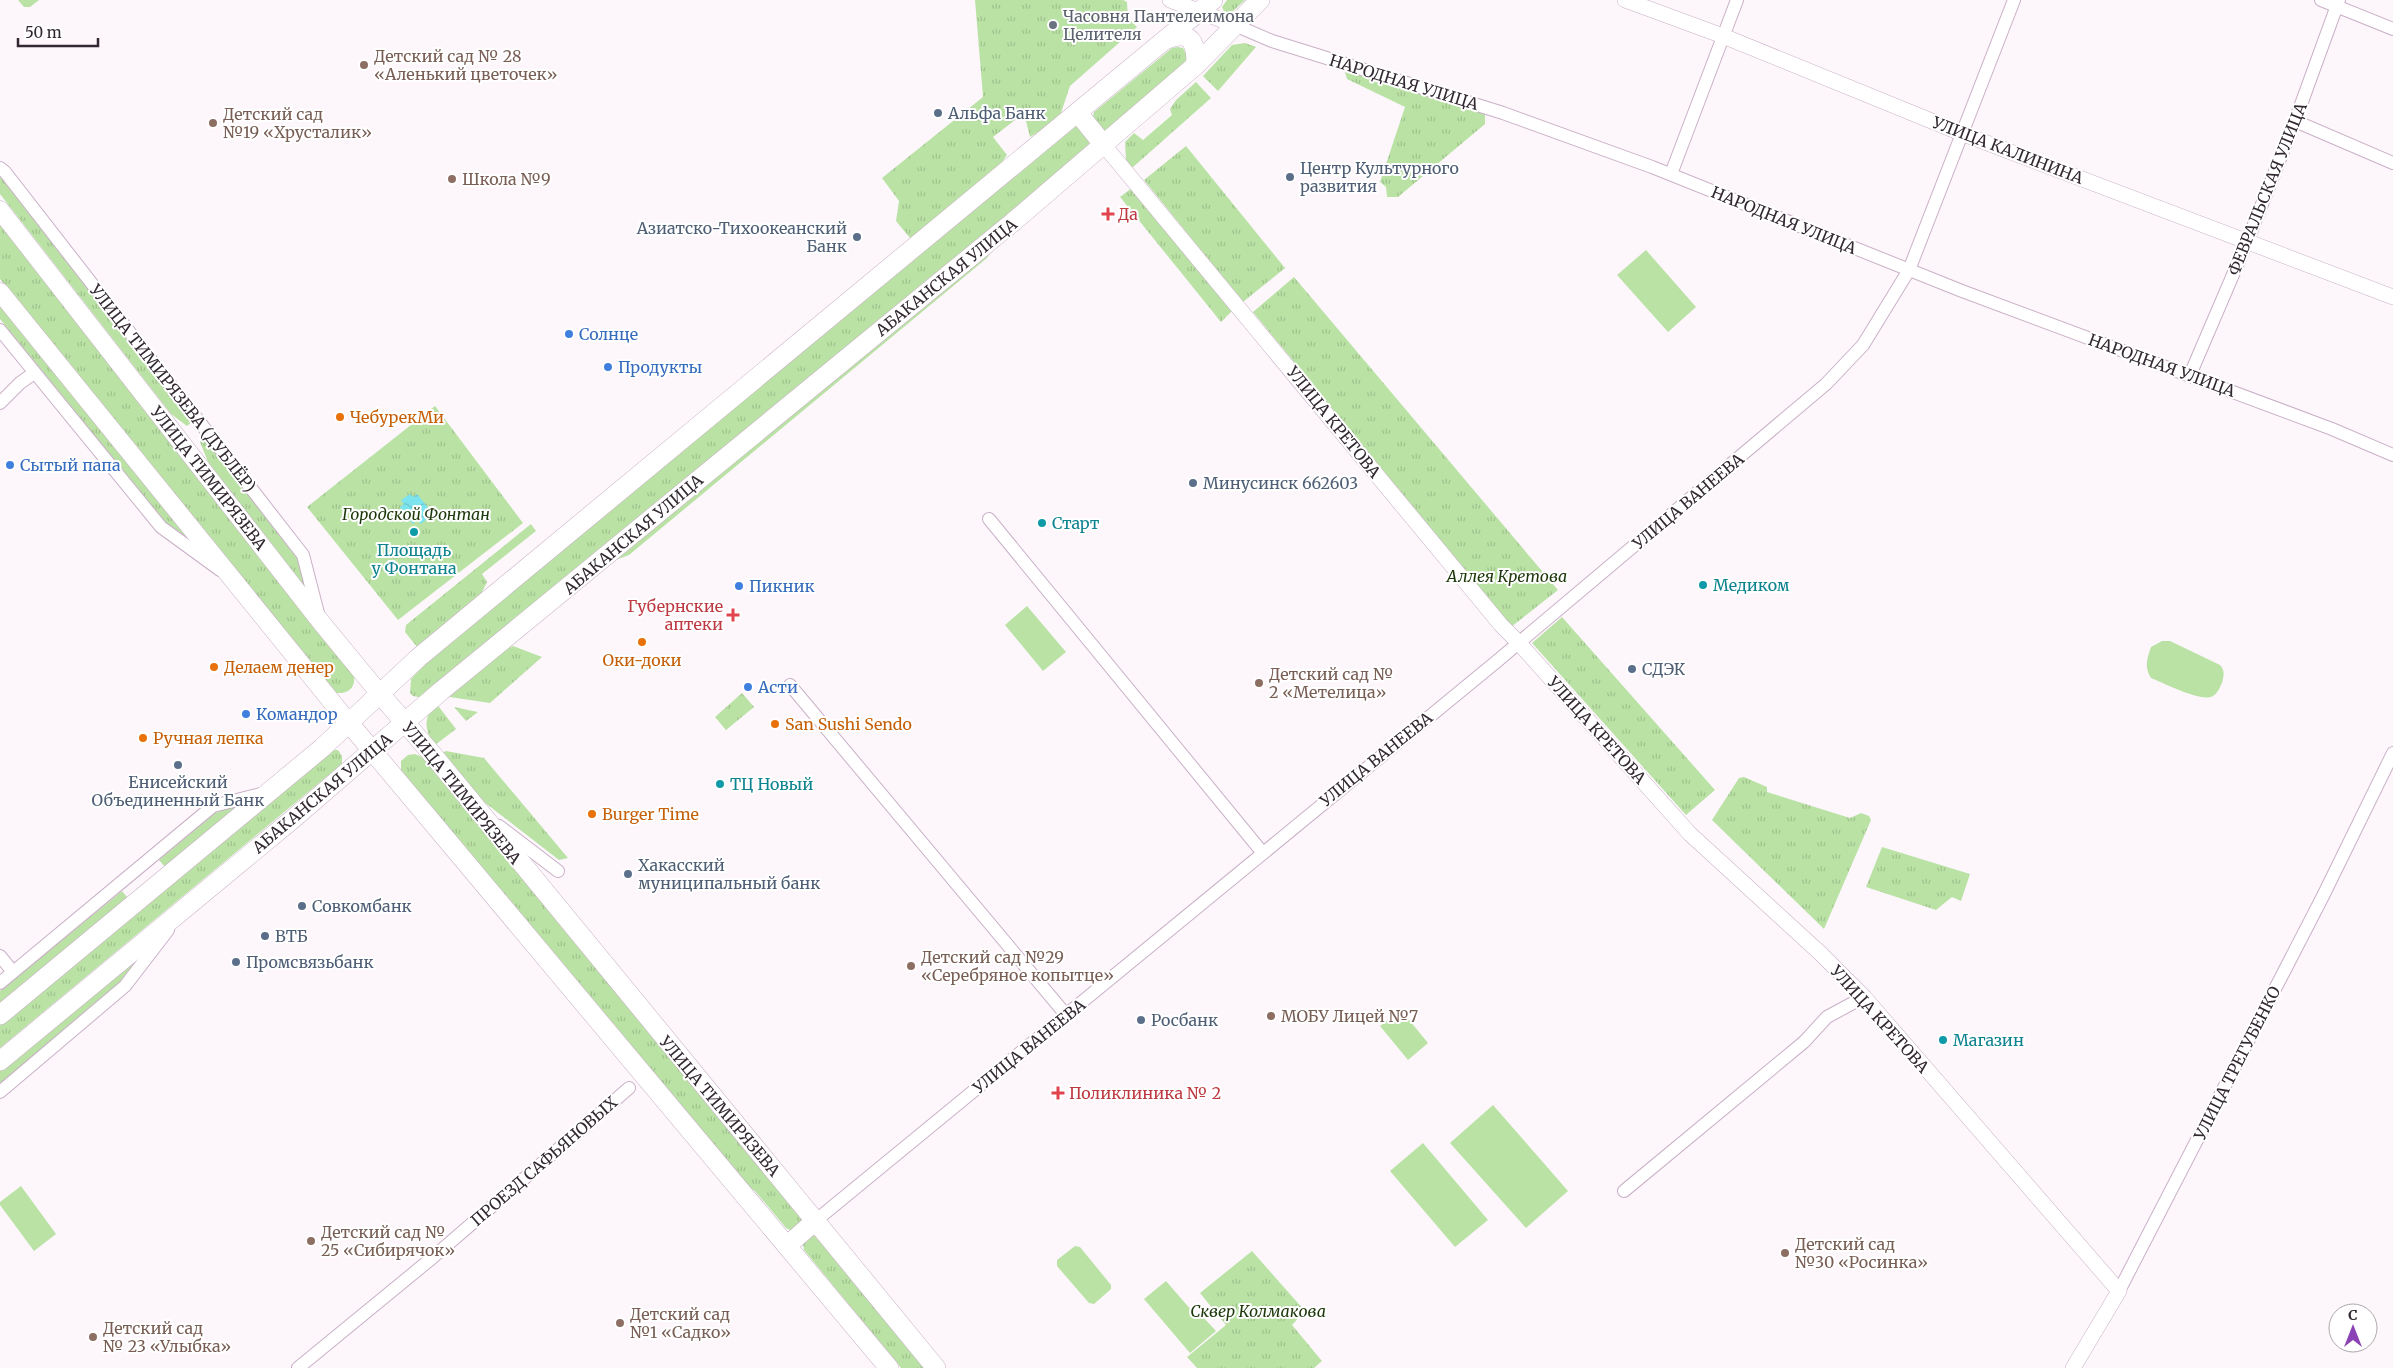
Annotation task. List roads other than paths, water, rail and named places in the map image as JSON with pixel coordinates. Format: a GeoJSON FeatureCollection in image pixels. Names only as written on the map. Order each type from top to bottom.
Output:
{"type":"FeatureCollection","features":[{"type":"Feature","properties":{"kind":"main road","name":"АБАКАНСКАЯ УЛИЦА"},"geometry":{"type":"LineString","coordinates":[[0,1061],[185,908],[404,722],[1013,222],[1196,65],[1237,26],[1260,0]]}},
{"type":"Feature","properties":{"kind":"main road"},"geometry":{"type":"LineString","coordinates":[[0,1015],[269,792],[349,723],[418,658],[1206,6]]}},
{"type":"Feature","properties":{"kind":"main road"},"geometry":{"type":"LineString","coordinates":[[1167,39],[1181,36],[1192,41],[1196,48],[1196,65]]}},
{"type":"Feature","properties":{"kind":"main road"},"geometry":{"type":"LineString","coordinates":[[1078,113],[1103,144]]}},
{"type":"Feature","properties":{"kind":"main road","name":"УЛИЦА ТИМИРЯЗЕВА"},"geometry":{"type":"LineString","coordinates":[[0,210],[320,621],[936,1368]]}},
{"type":"Feature","properties":{"kind":"main road"},"geometry":{"type":"LineString","coordinates":[[0,292],[372,751],[890,1368]]}},
{"type":"Feature","properties":{"kind":"main road"},"geometry":{"type":"LineString","coordinates":[[788,1245],[814,1222]]}},
{"type":"Feature","properties":{"kind":"street","name":"НАРОДНАЯ УЛИЦА"},"geometry":{"type":"LineString","coordinates":[[1170,0],[1206,6],[1237,26],[1272,41],[1503,113],[1671,174],[1909,270],[2332,429],[2393,455]]}},
{"type":"Feature","properties":{"kind":"street","name":"УЛИЦА КАЛИНИНА"},"geometry":{"type":"LineString","coordinates":[[1625,0],[1723,36],[1961,133],[2393,297]]}},
{"type":"Feature","properties":{"kind":"street"},"geometry":{"type":"LineString","coordinates":[[1671,174],[1737,0]]}},
{"type":"Feature","properties":{"kind":"street","name":"УЛИЦА ВАНЕЕВА"},"geometry":{"type":"LineString","coordinates":[[814,1222],[1067,1016],[1826,384],[1863,345],[1909,270],[2014,0]]}},
{"type":"Feature","properties":{"kind":"street"},"geometry":{"type":"LineString","coordinates":[[2321,0],[2338,3],[2393,29]]}},
{"type":"Feature","properties":{"kind":"street","name":"ФЕВРАЛЬСКАЯ УЛИЦА"},"geometry":{"type":"LineString","coordinates":[[2190,375],[2247,242],[2295,121],[2338,3]]}},
{"type":"Feature","properties":{"kind":"street"},"geometry":{"type":"LineString","coordinates":[[2295,121],[2393,164]]}},
{"type":"Feature","properties":{"kind":"street","name":"УЛИЦА КРЕТОВА"},"geometry":{"type":"LineString","coordinates":[[1103,144],[1501,625],[1690,834],[1820,953],[1864,997],[2119,1291]]}},
{"type":"Feature","properties":{"kind":"street","name":"УЛИЦА ТИМИРЯЗЕВА (ДУБЛЁР)"},"geometry":{"type":"LineString","coordinates":[[0,168],[302,555],[320,621]]}},
{"type":"Feature","properties":{"kind":"street"},"geometry":{"type":"LineString","coordinates":[[0,330],[161,527],[235,582]]}},
{"type":"Feature","properties":{"kind":"street"},"geometry":{"type":"LineString","coordinates":[[0,403],[20,383],[34,373]]}},
{"type":"Feature","properties":{"kind":"street"},"geometry":{"type":"LineString","coordinates":[[990,519],[1262,852]]}},
{"type":"Feature","properties":{"kind":"street"},"geometry":{"type":"LineString","coordinates":[[790,685],[1067,1016]]}},
{"type":"Feature","properties":{"kind":"street","name":"УЛИЦА ТРЕГУБЕНКО"},"geometry":{"type":"LineString","coordinates":[[2073,1368],[2119,1291],[2323,896],[2393,753]]}},
{"type":"Feature","properties":{"kind":"street"},"geometry":{"type":"LineString","coordinates":[[0,983],[213,806],[269,792]]}},
{"type":"Feature","properties":{"kind":"street"},"geometry":{"type":"LineString","coordinates":[[474,807],[558,871]]}},
{"type":"Feature","properties":{"kind":"street"},"geometry":{"type":"LineString","coordinates":[[0,1092],[125,986],[185,908]]}},
{"type":"Feature","properties":{"kind":"street"},"geometry":{"type":"LineString","coordinates":[[0,956],[13,972]]}},
{"type":"Feature","properties":{"kind":"street"},"geometry":{"type":"LineString","coordinates":[[1624,1191],[1804,1042],[1827,1017],[1864,997]]}},
{"type":"Feature","properties":{"kind":"street","name":"ПРОЕЗД САФЬЯНОВЫХ"},"geometry":{"type":"LineString","coordinates":[[298,1368],[432,1258],[628,1088]]}},
{"type":"Feature","properties":{"kind":"water"},"geometry":{"type":"Polygon","coordinates":[[[410,494],[413,497],[417,494],[430,510],[426,514],[429,517],[421,524],[417,520],[413,524],[400,507],[404,504],[401,500],[410,494]]]}},
{"type":"Feature","properties":{"kind":"place","name":"Часовня Пантелеимона Целителя"},"geometry":{"type":"Point","coordinates":[1053,25]}},
{"type":"Feature","properties":{"kind":"place","name":"Детский сад № 28 «Аленький цветочек»"},"geometry":{"type":"Point","coordinates":[364,65]}},
{"type":"Feature","properties":{"kind":"place","name":"Альфа Банк"},"geometry":{"type":"Point","coordinates":[938,113]}},
{"type":"Feature","properties":{"kind":"place","name":"Детский сад №19 «Хрусталик»"},"geometry":{"type":"Point","coordinates":[213,123]}},
{"type":"Feature","properties":{"kind":"place","name":"Центр Культурного развития"},"geometry":{"type":"Point","coordinates":[1290,177]}},
{"type":"Feature","properties":{"kind":"place","name":"Школа №9"},"geometry":{"type":"Point","coordinates":[452,179]}},
{"type":"Feature","properties":{"kind":"place","name":"Да"},"geometry":{"type":"Point","coordinates":[1108,214]}},
{"type":"Feature","properties":{"kind":"place","name":"Азиатско-Тихоокеанский Банк"},"geometry":{"type":"Point","coordinates":[857,237]}},
{"type":"Feature","properties":{"kind":"place","name":"Солнце"},"geometry":{"type":"Point","coordinates":[569,334]}},
{"type":"Feature","properties":{"kind":"place","name":"Продукты"},"geometry":{"type":"Point","coordinates":[608,367]}},
{"type":"Feature","properties":{"kind":"place","name":"ЧебурекМи"},"geometry":{"type":"Point","coordinates":[340,417]}},
{"type":"Feature","properties":{"kind":"place","name":"Сытый папа"},"geometry":{"type":"Point","coordinates":[10,465]}},
{"type":"Feature","properties":{"kind":"place","name":"Минусинск 662603"},"geometry":{"type":"Point","coordinates":[1193,483]}},
{"type":"Feature","properties":{"kind":"place","name":"Старт"},"geometry":{"type":"Point","coordinates":[1042,523]}},
{"type":"Feature","properties":{"kind":"place","name":"Площадь у Фонтана"},"geometry":{"type":"Point","coordinates":[414,532]}},
{"type":"Feature","properties":{"kind":"place","name":"Медиком"},"geometry":{"type":"Point","coordinates":[1703,585]}},
{"type":"Feature","properties":{"kind":"place","name":"Пикник"},"geometry":{"type":"Point","coordinates":[739,586]}},
{"type":"Feature","properties":{"kind":"place","name":"Губернские аптеки"},"geometry":{"type":"Point","coordinates":[733,615]}},
{"type":"Feature","properties":{"kind":"place","name":"Оки-доки"},"geometry":{"type":"Point","coordinates":[642,642]}},
{"type":"Feature","properties":{"kind":"place","name":"Делаем денер"},"geometry":{"type":"Point","coordinates":[214,667]}},
{"type":"Feature","properties":{"kind":"place","name":"СДЭК"},"geometry":{"type":"Point","coordinates":[1632,669]}},
{"type":"Feature","properties":{"kind":"place","name":"Детский сад № 2 «Метелица»"},"geometry":{"type":"Point","coordinates":[1259,683]}},
{"type":"Feature","properties":{"kind":"place","name":"Асти"},"geometry":{"type":"Point","coordinates":[748,687]}},
{"type":"Feature","properties":{"kind":"place","name":"Командор"},"geometry":{"type":"Point","coordinates":[246,714]}},
{"type":"Feature","properties":{"kind":"place","name":"San Sushi Sendo"},"geometry":{"type":"Point","coordinates":[775,724]}},
{"type":"Feature","properties":{"kind":"place","name":"Ручная лепка"},"geometry":{"type":"Point","coordinates":[143,738]}},
{"type":"Feature","properties":{"kind":"place","name":"Енисейский Объединенный Банк"},"geometry":{"type":"Point","coordinates":[178,765]}},
{"type":"Feature","properties":{"kind":"place","name":"ТЦ Новый"},"geometry":{"type":"Point","coordinates":[720,784]}},
{"type":"Feature","properties":{"kind":"place","name":"Burger Time"},"geometry":{"type":"Point","coordinates":[592,814]}},
{"type":"Feature","properties":{"kind":"place","name":"Хакасский муниципальный банк"},"geometry":{"type":"Point","coordinates":[628,874]}},
{"type":"Feature","properties":{"kind":"place","name":"Совкомбанк"},"geometry":{"type":"Point","coordinates":[302,906]}},
{"type":"Feature","properties":{"kind":"place","name":"ВТБ"},"geometry":{"type":"Point","coordinates":[265,936]}},
{"type":"Feature","properties":{"kind":"place","name":"Промсвязьбанк"},"geometry":{"type":"Point","coordinates":[236,962]}},
{"type":"Feature","properties":{"kind":"place","name":"Детский сад №29 «Серебряное копытце»"},"geometry":{"type":"Point","coordinates":[911,966]}},
{"type":"Feature","properties":{"kind":"place","name":"МОБУ Лицей №7"},"geometry":{"type":"Point","coordinates":[1271,1016]}},
{"type":"Feature","properties":{"kind":"place","name":"Росбанк"},"geometry":{"type":"Point","coordinates":[1141,1020]}},
{"type":"Feature","properties":{"kind":"place","name":"Магазин"},"geometry":{"type":"Point","coordinates":[1943,1040]}},
{"type":"Feature","properties":{"kind":"place","name":"Поликлиника № 2"},"geometry":{"type":"Point","coordinates":[1058,1093]}},
{"type":"Feature","properties":{"kind":"place","name":"Детский сад № 25 «Сибирячок»"},"geometry":{"type":"Point","coordinates":[311,1241]}},
{"type":"Feature","properties":{"kind":"place","name":"Детский сад №30 «Росинка»"},"geometry":{"type":"Point","coordinates":[1785,1253]}},
{"type":"Feature","properties":{"kind":"place","name":"Детский сад №1 «Cадко»"},"geometry":{"type":"Point","coordinates":[620,1323]}},
{"type":"Feature","properties":{"kind":"place","name":"Детский сад № 23 «Улыбка»"},"geometry":{"type":"Point","coordinates":[93,1337]}},
{"type":"Feature","properties":{"kind":"park label","name":"Городской Фонтан"},"geometry":{"type":"Point","coordinates":[416,514]}},
{"type":"Feature","properties":{"kind":"park label","name":"Аллея Кретова"},"geometry":{"type":"Point","coordinates":[1507,576]}},
{"type":"Feature","properties":{"kind":"park label","name":"Сквер Колмакова"},"geometry":{"type":"Point","coordinates":[1258,1311]}}]}
